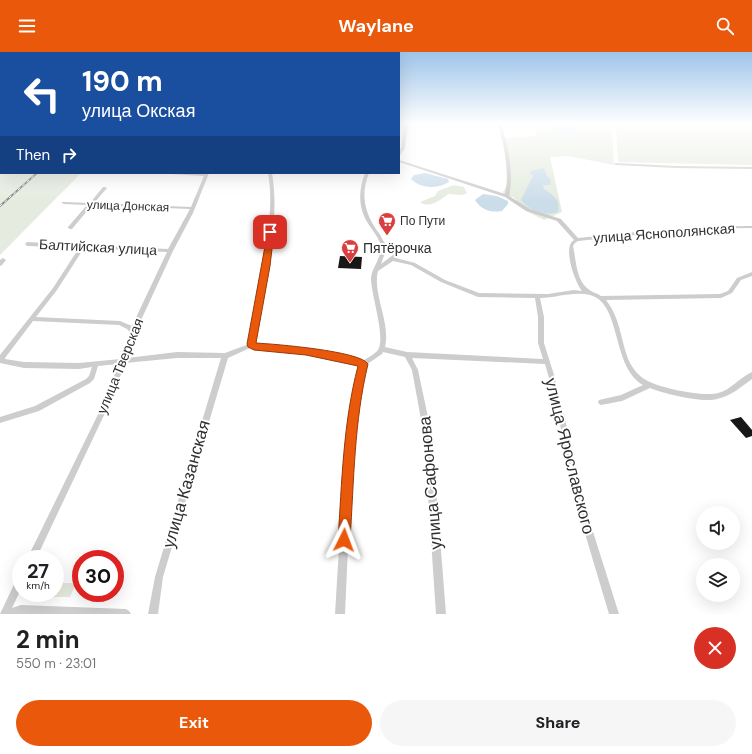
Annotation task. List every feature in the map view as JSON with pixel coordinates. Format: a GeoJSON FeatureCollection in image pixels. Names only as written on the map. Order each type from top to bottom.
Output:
{"type":"FeatureCollection","features":[{"type":"Feature","properties":{"kind":"street"},"geometry":{"type":"LineString","coordinates":[[507,149],[508,169],[511,184],[508,196]]}},
{"type":"Feature","properties":{"kind":"street"},"geometry":{"type":"LineString","coordinates":[[400,161],[508,196],[528,210],[558,219],[577,240],[572,243],[571,246],[573,258],[583,288],[589,293],[600,298],[721,296],[730,292],[739,279],[752,274]]}},
{"type":"Feature","properties":{"kind":"street"},"geometry":{"type":"LineString","coordinates":[[616,164],[676,167],[752,168]]}},
{"type":"Feature","properties":{"kind":"street","name":"улица Тверская"},"geometry":{"type":"LineString","coordinates":[[35,550],[111,394],[134,331],[170,251],[193,208],[206,174]]}},
{"type":"Feature","properties":{"kind":"street"},"geometry":{"type":"LineString","coordinates":[[252,345],[251,342],[262,289],[270,232],[273,189],[270,174]]}},
{"type":"Feature","properties":{"kind":"street"},"geometry":{"type":"LineString","coordinates":[[340,614],[347,481],[352,421],[356,395],[363,364],[382,349],[384,330],[379,312],[374,281],[381,256],[382,244],[363,212],[362,186],[367,174]]}},
{"type":"Feature","properties":{"kind":"street"},"geometry":{"type":"LineString","coordinates":[[70,228],[105,188]]}},
{"type":"Feature","properties":{"kind":"street","name":"улица Донская"},"geometry":{"type":"LineString","coordinates":[[64,203],[193,208]]}},
{"type":"Feature","properties":{"kind":"street","name":"улица Яснополянская"},"geometry":{"type":"LineString","coordinates":[[577,240],[671,230],[752,227]]}},
{"type":"Feature","properties":{"kind":"street","name":"Балтийская улица"},"geometry":{"type":"LineString","coordinates":[[27,244],[170,251]]}},
{"type":"Feature","properties":{"kind":"street"},"geometry":{"type":"LineString","coordinates":[[376,270],[394,260],[397,255],[398,250],[382,244]]}},
{"type":"Feature","properties":{"kind":"street"},"geometry":{"type":"LineString","coordinates":[[82,247],[62,279],[2,357],[4,362],[79,366],[177,355],[225,356],[252,345],[306,351],[358,361],[363,364]]}},
{"type":"Feature","properties":{"kind":"street"},"geometry":{"type":"LineString","coordinates":[[394,260],[413,264],[443,281],[476,294],[537,296],[574,292],[589,293]]}},
{"type":"Feature","properties":{"kind":"street","name":"улица Ярославского"},"geometry":{"type":"LineString","coordinates":[[537,296],[542,317],[541,343],[551,374],[554,393],[561,414],[579,500],[614,614]]}},
{"type":"Feature","properties":{"kind":"street"},"geometry":{"type":"LineString","coordinates":[[600,298],[614,320],[623,352],[630,368],[638,378],[650,386],[664,391],[713,397],[731,391],[752,375]]}},
{"type":"Feature","properties":{"kind":"street"},"geometry":{"type":"LineString","coordinates":[[32,319],[120,323],[134,331]]}},
{"type":"Feature","properties":{"kind":"street"},"geometry":{"type":"LineString","coordinates":[[382,349],[407,355],[547,362]]}},
{"type":"Feature","properties":{"kind":"street","name":"улица Сафонова"},"geometry":{"type":"LineString","coordinates":[[407,355],[416,370],[428,436],[441,614]]}},
{"type":"Feature","properties":{"kind":"street","name":"улица Казанская"},"geometry":{"type":"LineString","coordinates":[[153,614],[159,577],[225,356]]}},
{"type":"Feature","properties":{"kind":"street"},"geometry":{"type":"LineString","coordinates":[[0,420],[37,409],[88,381],[92,376],[96,364]]}},
{"type":"Feature","properties":{"kind":"street"},"geometry":{"type":"LineString","coordinates":[[600,402],[622,398],[650,386]]}},
{"type":"Feature","properties":{"kind":"street"},"geometry":{"type":"LineString","coordinates":[[4,614],[12,598]]}},
{"type":"Feature","properties":{"kind":"street"},"geometry":{"type":"LineString","coordinates":[[8,614],[21,610],[126,614]]}},
{"type":"Feature","properties":{"kind":"shaded area"},"geometry":{"type":"Polygon","coordinates":[[[505,149],[613,149],[614,165],[568,156],[550,157],[562,212],[544,220],[528,212],[513,197],[504,197],[503,192],[508,182],[505,149]]]}},
{"type":"Feature","properties":{"kind":"shaded area"},"geometry":{"type":"Polygon","coordinates":[[[617,149],[752,149],[752,165],[618,162],[617,149]]]}},
{"type":"Feature","properties":{"kind":"shaded area"},"geometry":{"type":"Polygon","coordinates":[[[0,174],[80,174],[0,255],[0,174]]]}},
{"type":"Feature","properties":{"kind":"shaded area"},"geometry":{"type":"Polygon","coordinates":[[[454,185],[464,187],[467,193],[462,195],[448,194],[438,201],[427,205],[420,202],[435,196],[438,191],[454,185]]]}},
{"type":"Feature","properties":{"kind":"shaded area"},"geometry":{"type":"Polygon","coordinates":[[[64,583],[72,583],[72,592],[70,597],[64,597],[64,583]]]}},
{"type":"Feature","properties":{"kind":"water"},"geometry":{"type":"Polygon","coordinates":[[[544,168],[547,176],[551,180],[550,185],[543,185],[544,189],[556,198],[559,208],[558,212],[548,214],[532,210],[521,200],[533,176],[530,173],[531,171],[544,168]]]}},
{"type":"Feature","properties":{"kind":"water"},"geometry":{"type":"Polygon","coordinates":[[[425,173],[448,179],[449,182],[440,186],[430,187],[420,185],[411,179],[414,175],[425,173]]]}},
{"type":"Feature","properties":{"kind":"water"},"geometry":{"type":"Polygon","coordinates":[[[483,194],[497,196],[508,201],[508,204],[502,211],[494,212],[487,210],[480,206],[475,200],[483,194]]]}},
{"type":"Feature","properties":{"kind":"building","name":"Пятёрочка"},"geometry":{"type":"Polygon","coordinates":[[[340,256],[362,257],[361,269],[338,268],[340,256]]]}},
{"type":"Feature","properties":{"kind":"building"},"geometry":{"type":"Polygon","coordinates":[[[741,417],[752,430],[752,436],[746,438],[730,420],[741,417]]]}},
{"type":"Feature","properties":{"kind":"railway"},"geometry":{"type":"LineString","coordinates":[[0,206],[36,174]]}},
{"type":"Feature","properties":{"kind":"place","name":"По Пути"},"geometry":{"type":"Point","coordinates":[387,236]}},
{"type":"Feature","properties":{"kind":"place","name":"Пятёрочка"},"geometry":{"type":"Point","coordinates":[350,263]}},
{"type":"Feature","properties":{"kind":"route"},"geometry":{"type":"LineString","coordinates":[[270,232],[266,266],[251,342],[253,346],[306,351],[358,361],[363,364],[360,372],[352,421],[344,540]]}}]}
